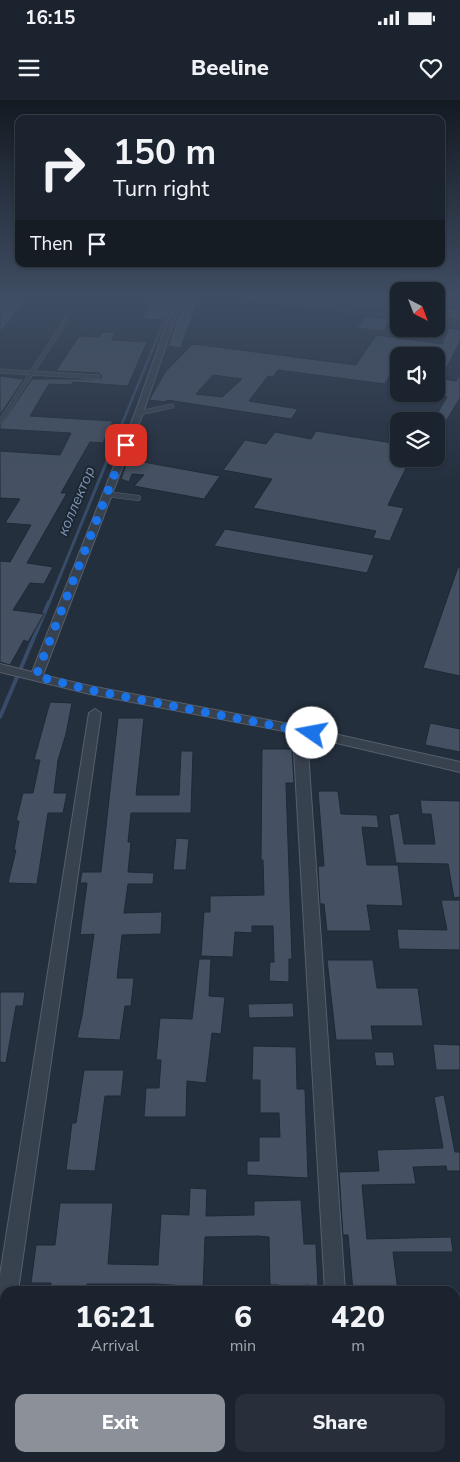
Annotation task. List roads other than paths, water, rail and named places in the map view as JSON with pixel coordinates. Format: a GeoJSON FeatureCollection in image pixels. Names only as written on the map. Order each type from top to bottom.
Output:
{"type":"FeatureCollection","features":[{"type":"Feature","properties":{"kind":"street"},"geometry":{"type":"LineString","coordinates":[[34,675],[139,413],[158,359]]}},
{"type":"Feature","properties":{"kind":"street"},"geometry":{"type":"LineString","coordinates":[[0,668],[90,690],[294,729],[460,767]]}},
{"type":"Feature","properties":{"kind":"street"},"geometry":{"type":"LineString","coordinates":[[9,1286],[95,713]]}},
{"type":"Feature","properties":{"kind":"street"},"geometry":{"type":"LineString","coordinates":[[301,751],[336,1286]]}},
{"type":"Feature","properties":{"kind":"lane"},"geometry":{"type":"LineString","coordinates":[[0,422],[42,359]]}},
{"type":"Feature","properties":{"kind":"lane"},"geometry":{"type":"LineString","coordinates":[[0,371],[98,377]]}},
{"type":"Feature","properties":{"kind":"lane"},"geometry":{"type":"LineString","coordinates":[[139,413],[172,406]]}},
{"type":"Feature","properties":{"kind":"lane"},"geometry":{"type":"LineString","coordinates":[[107,494],[138,498]]}},
{"type":"Feature","properties":{"kind":"waterway","name":"коллектор"},"geometry":{"type":"LineString","coordinates":[[119,431],[149,359]]}},
{"type":"Feature","properties":{"kind":"waterway","name":"коллектор"},"geometry":{"type":"LineString","coordinates":[[49,603],[120,429]]}},
{"type":"Feature","properties":{"kind":"waterway","name":"коллектор"},"geometry":{"type":"LineString","coordinates":[[0,717],[49,602]]}}]}
